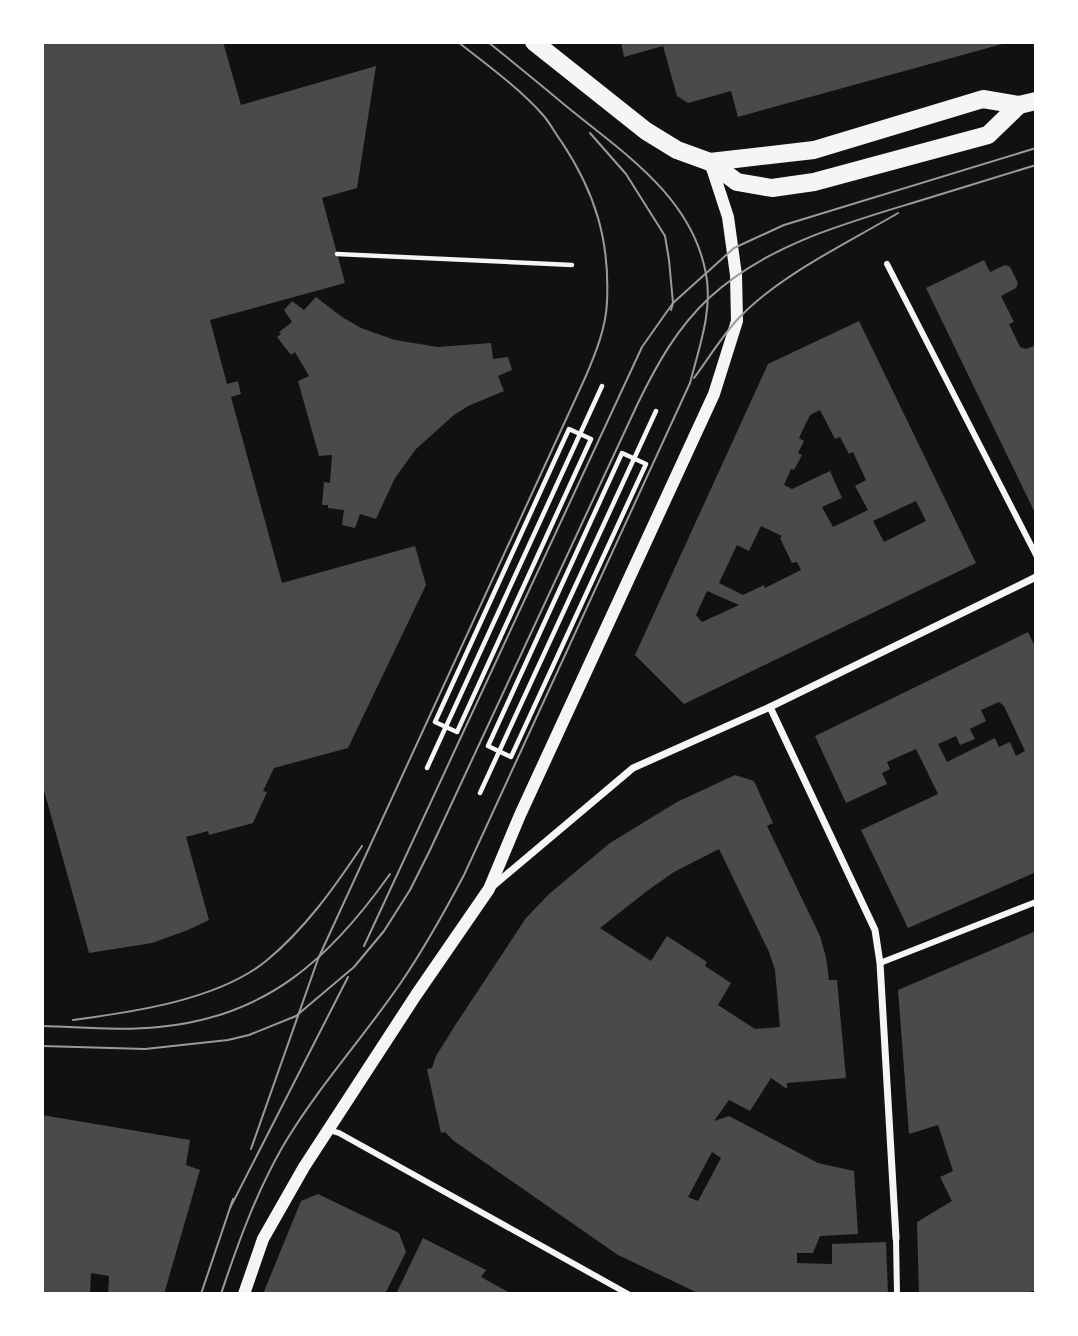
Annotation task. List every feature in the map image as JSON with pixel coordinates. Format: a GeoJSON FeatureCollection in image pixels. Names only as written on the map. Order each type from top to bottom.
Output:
{"type":"FeatureCollection","features":[{"type":"Feature","properties":{"kind":"main road"},"geometry":{"type":"LineString","coordinates":[[534,42],[646,131],[677,150],[710,162],[737,182],[772,188],[814,182],[988,135],[1028,103]]}},
{"type":"Feature","properties":{"kind":"main road"},"geometry":{"type":"LineString","coordinates":[[710,162],[814,150],[983,99],[1028,103]]}},
{"type":"Feature","properties":{"kind":"street"},"geometry":{"type":"LineString","coordinates":[[244,1294],[263,1239],[328,1129],[489,889],[520,815],[718,382],[737,321],[736,275],[728,217],[710,162]]}},
{"type":"Feature","properties":{"kind":"street"},"geometry":{"type":"LineString","coordinates":[[887,264],[1036,555]]}},
{"type":"Feature","properties":{"kind":"street"},"geometry":{"type":"LineString","coordinates":[[489,889],[633,768],[771,707],[1036,578]]}},
{"type":"Feature","properties":{"kind":"street"},"geometry":{"type":"LineString","coordinates":[[771,707],[875,930],[880,963],[897,1294]]}},
{"type":"Feature","properties":{"kind":"street"},"geometry":{"type":"LineString","coordinates":[[880,963],[1036,902]]}},
{"type":"Feature","properties":{"kind":"street"},"geometry":{"type":"LineString","coordinates":[[328,1129],[628,1294]]}},
{"type":"Feature","properties":{"kind":"path"},"geometry":{"type":"LineString","coordinates":[[337,254],[572,265]]}},
{"type":"Feature","properties":{"kind":"path"},"geometry":{"type":"LineString","coordinates":[[427,768],[602,386]]}},
{"type":"Feature","properties":{"kind":"path"},"geometry":{"type":"LineString","coordinates":[[480,793],[656,411]]}},
{"type":"Feature","properties":{"kind":"path"},"geometry":{"type":"LineString","coordinates":[[569,429],[580,434],[591,439],[457,732],[435,722],[569,429]]}},
{"type":"Feature","properties":{"kind":"path"},"geometry":{"type":"LineString","coordinates":[[622,453],[646,464],[511,757],[500,751],[488,746],[622,453]]}},
{"type":"Feature","properties":{"kind":"building"},"geometry":{"type":"Polygon","coordinates":[[[42,42],[223,42],[241,105],[376,66],[357,188],[322,198],[345,283],[210,320],[227,384],[238,381],[241,394],[231,397],[282,583],[415,546],[426,585],[348,748],[274,768],[253,823],[209,835],[208,831],[186,837],[209,920],[152,943],[89,953],[42,783],[42,42]]]}},
{"type":"Feature","properties":{"kind":"building"},"geometry":{"type":"Polygon","coordinates":[[[621,42],[1006,43],[738,117],[731,91],[688,103],[677,96],[663,46],[624,57],[621,42]]]}},
{"type":"Feature","properties":{"kind":"building"},"geometry":{"type":"Polygon","coordinates":[[[984,260],[990,272],[1005,265],[1010,267],[1018,283],[1016,288],[1001,296],[1014,322],[1009,324],[1020,347],[1026,349],[1036,345],[1036,515],[926,288],[984,260]]]}},
{"type":"Feature","properties":{"kind":"building"},"geometry":{"type":"Polygon","coordinates":[[[316,297],[361,328],[395,340],[438,347],[491,343],[493,359],[508,357],[512,370],[498,376],[504,391],[454,415],[416,449],[395,478],[376,519],[360,514],[355,528],[342,525],[344,510],[322,505],[324,482],[330,483],[332,455],[319,456],[298,381],[309,376],[295,352],[291,355],[277,337],[281,334],[279,332],[292,322],[284,310],[292,301],[304,310],[316,297]]]}},
{"type":"Feature","properties":{"kind":"building"},"geometry":{"type":"Polygon","coordinates":[[[859,321],[976,563],[684,704],[635,655],[768,364],[859,321]],[[820,410],[810,415],[799,438],[804,441],[798,453],[802,455],[794,470],[791,469],[784,485],[792,489],[830,471],[842,498],[822,507],[833,527],[868,510],[855,486],[866,480],[853,452],[849,454],[840,437],[835,439],[820,410]],[[916,501],[873,521],[884,542],[926,521],[916,501]],[[761,526],[749,551],[737,545],[719,583],[743,595],[764,585],[765,588],[801,570],[797,562],[792,563],[780,538],[782,536],[761,526]],[[707,591],[696,615],[702,622],[739,605],[707,591]]]}},
{"type":"Feature","properties":{"kind":"building"},"geometry":{"type":"Polygon","coordinates":[[[1028,632],[1036,649],[1036,872],[908,928],[861,830],[938,794],[916,749],[887,762],[890,769],[882,773],[887,784],[846,803],[815,736],[1028,632]],[[999,702],[981,710],[986,721],[970,729],[975,739],[960,745],[956,736],[938,744],[947,762],[995,738],[999,747],[1010,742],[1016,756],[1025,751],[1004,706],[999,702]]]}},
{"type":"Feature","properties":{"kind":"building"},"geometry":{"type":"Polygon","coordinates":[[[735,775],[754,781],[773,823],[767,826],[820,936],[829,980],[837,980],[846,1078],[787,1083],[787,1089],[771,1078],[750,1111],[729,1100],[714,1121],[729,1116],[818,1163],[854,1171],[858,1234],[820,1236],[813,1253],[797,1253],[797,1263],[832,1264],[832,1244],[886,1242],[888,1294],[700,1294],[618,1255],[454,1141],[445,1132],[441,1133],[427,1069],[432,1068],[436,1056],[456,1024],[526,918],[549,894],[610,843],[677,802],[735,775]],[[719,849],[674,872],[600,928],[651,961],[667,936],[707,962],[705,966],[731,983],[718,1005],[755,1029],[780,1027],[775,970],[769,952],[719,849]],[[712,1152],[688,1197],[698,1201],[721,1158],[712,1152]]]}},
{"type":"Feature","properties":{"kind":"building"},"geometry":{"type":"Polygon","coordinates":[[[1036,931],[1036,1290],[1023,1294],[919,1294],[917,1222],[952,1201],[940,1177],[953,1171],[938,1125],[909,1134],[898,990],[1036,931]]]}},
{"type":"Feature","properties":{"kind":"building"},"geometry":{"type":"Polygon","coordinates":[[[42,1115],[190,1140],[186,1165],[200,1170],[164,1294],[108,1294],[109,1276],[91,1273],[90,1294],[42,1294],[42,1115]]]}},
{"type":"Feature","properties":{"kind":"building"},"geometry":{"type":"Polygon","coordinates":[[[318,1194],[399,1233],[406,1252],[385,1294],[263,1294],[301,1201],[318,1194]]]}},
{"type":"Feature","properties":{"kind":"building"},"geometry":{"type":"Polygon","coordinates":[[[423,1238],[486,1270],[481,1277],[512,1294],[396,1294],[423,1238]]]}},
{"type":"Feature","properties":{"kind":"tram line"},"geometry":{"type":"LineString","coordinates":[[251,1149],[318,959],[585,378],[605,322],[607,279],[603,237],[583,179],[543,115],[513,86],[458,42]]}},
{"type":"Feature","properties":{"kind":"tram line"},"geometry":{"type":"LineString","coordinates":[[221,1294],[248,1218],[283,1146],[402,981],[464,875],[690,383],[704,329],[708,301],[706,274],[698,246],[686,221],[670,199],[631,159],[488,42]]}},
{"type":"Feature","properties":{"kind":"tram line"},"geometry":{"type":"LineString","coordinates":[[590,133],[626,174],[665,236],[673,303],[671,310]]}},
{"type":"Feature","properties":{"kind":"tram line"},"geometry":{"type":"LineString","coordinates":[[364,946],[642,347],[673,303],[734,248],[784,225],[1036,148]]}},
{"type":"Feature","properties":{"kind":"tram line"},"geometry":{"type":"LineString","coordinates":[[42,1046],[145,1049],[228,1040],[249,1035],[296,1016],[354,967],[384,931],[410,890],[638,403],[660,361],[687,322],[709,298],[731,280],[778,251],[856,220],[1036,165]]}},
{"type":"Feature","properties":{"kind":"tram line"},"geometry":{"type":"LineString","coordinates":[[694,378],[736,321],[771,290],[813,262],[898,213]]}},
{"type":"Feature","properties":{"kind":"tram line"},"geometry":{"type":"LineString","coordinates":[[73,1020],[174,1002],[224,986],[246,974],[280,949],[306,922],[362,846]]}},
{"type":"Feature","properties":{"kind":"tram line"},"geometry":{"type":"LineString","coordinates":[[42,1026],[115,1029],[159,1027],[197,1021],[232,1011],[263,997],[292,979],[319,957],[344,932],[390,874]]}},
{"type":"Feature","properties":{"kind":"tram line"},"geometry":{"type":"LineString","coordinates":[[230,1208],[348,977]]}},
{"type":"Feature","properties":{"kind":"tram line"},"geometry":{"type":"LineString","coordinates":[[201,1294],[233,1199]]}}]}
